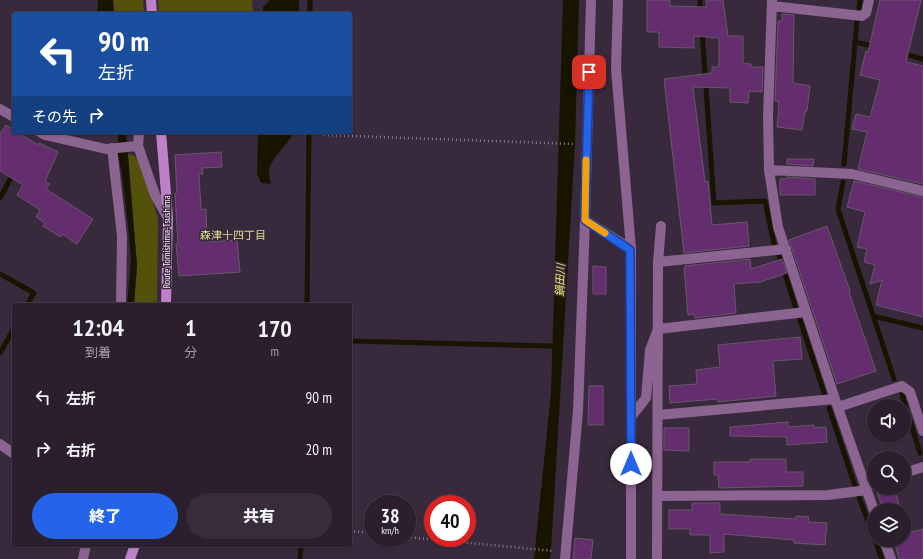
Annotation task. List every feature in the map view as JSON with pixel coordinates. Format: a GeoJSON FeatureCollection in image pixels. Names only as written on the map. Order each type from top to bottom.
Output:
{"type":"FeatureCollection","features":[{"type":"Feature","properties":{"kind":"main road"},"geometry":{"type":"LineString","coordinates":[[151,0],[152,12]]}},
{"type":"Feature","properties":{"kind":"main road","name":"Route Tomishima-Tsushima"},"geometry":{"type":"LineString","coordinates":[[161,134],[168,218],[166,303]]}},
{"type":"Feature","properties":{"kind":"main road"},"geometry":{"type":"LineString","coordinates":[[130,559],[134,547]]}},
{"type":"Feature","properties":{"kind":"street"},"geometry":{"type":"LineString","coordinates":[[561,555],[578,411],[591,0]]}},
{"type":"Feature","properties":{"kind":"street"},"geometry":{"type":"LineString","coordinates":[[618,0],[616,69],[630,250],[630,559]]}},
{"type":"Feature","properties":{"kind":"street"},"geometry":{"type":"LineString","coordinates":[[867,481],[836,403],[778,227],[769,170],[768,116],[772,3],[862,16],[866,13],[868,0]]}},
{"type":"Feature","properties":{"kind":"street"},"geometry":{"type":"LineString","coordinates":[[0,109],[12,116]]}},
{"type":"Feature","properties":{"kind":"street"},"geometry":{"type":"LineString","coordinates":[[43,134],[106,149],[133,146]]}},
{"type":"Feature","properties":{"kind":"street"},"geometry":{"type":"LineString","coordinates":[[138,134],[133,146],[154,195],[168,218]]}},
{"type":"Feature","properties":{"kind":"street"},"geometry":{"type":"LineString","coordinates":[[114,148],[122,236],[121,303]]}},
{"type":"Feature","properties":{"kind":"street"},"geometry":{"type":"LineString","coordinates":[[769,170],[852,174],[923,191]]}},
{"type":"Feature","properties":{"kind":"street"},"geometry":{"type":"LineString","coordinates":[[585,220],[630,250]]}},
{"type":"Feature","properties":{"kind":"street"},"geometry":{"type":"LineString","coordinates":[[657,559],[658,262],[661,226]]}},
{"type":"Feature","properties":{"kind":"street"},"geometry":{"type":"LineString","coordinates":[[658,262],[786,249]]}},
{"type":"Feature","properties":{"kind":"street"},"geometry":{"type":"LineString","coordinates":[[658,329],[806,312]]}},
{"type":"Feature","properties":{"kind":"street"},"geometry":{"type":"LineString","coordinates":[[631,417],[646,398],[650,350],[658,329]]}},
{"type":"Feature","properties":{"kind":"street"},"geometry":{"type":"LineString","coordinates":[[658,415],[836,403],[902,386],[910,392],[923,431]]}},
{"type":"Feature","properties":{"kind":"street"},"geometry":{"type":"LineString","coordinates":[[0,444],[12,453]]}},
{"type":"Feature","properties":{"kind":"street"},"geometry":{"type":"LineString","coordinates":[[911,471],[923,467]]}},
{"type":"Feature","properties":{"kind":"street"},"geometry":{"type":"LineString","coordinates":[[658,496],[828,495],[867,486]]}},
{"type":"Feature","properties":{"kind":"street"},"geometry":{"type":"LineString","coordinates":[[83,559],[86,547]]}},
{"type":"Feature","properties":{"kind":"street"},"geometry":{"type":"LineString","coordinates":[[887,547],[891,559]]}},
{"type":"Feature","properties":{"kind":"path"},"geometry":{"type":"LineString","coordinates":[[324,134],[581,144]]}},
{"type":"Feature","properties":{"kind":"path"},"geometry":{"type":"LineString","coordinates":[[352,531],[364,532]]}},
{"type":"Feature","properties":{"kind":"path"},"geometry":{"type":"LineString","coordinates":[[416,538],[534,549],[561,555]]}},
{"type":"Feature","properties":{"kind":"shaded area"},"geometry":{"type":"Polygon","coordinates":[[[113,0],[143,0],[144,12],[114,12],[113,0]]]}},
{"type":"Feature","properties":{"kind":"shaded area"},"geometry":{"type":"Polygon","coordinates":[[[158,0],[252,0],[253,12],[159,12],[158,0]]]}},
{"type":"Feature","properties":{"kind":"shaded area"},"geometry":{"type":"Polygon","coordinates":[[[128,154],[133,155],[140,161],[158,219],[157,303],[134,303],[137,265],[128,154]]]}},
{"type":"Feature","properties":{"kind":"water"},"geometry":{"type":"Polygon","coordinates":[[[98,0],[113,0],[114,12],[97,12],[98,0]]]}},
{"type":"Feature","properties":{"kind":"water"},"geometry":{"type":"Polygon","coordinates":[[[270,0],[299,0],[299,12],[263,12],[263,7],[270,0]]]}},
{"type":"Feature","properties":{"kind":"water","name":"鍋田川"},"geometry":{"type":"Polygon","coordinates":[[[563,0],[579,0],[575,144],[551,551],[550,559],[534,559],[551,392],[563,0]]]}},
{"type":"Feature","properties":{"kind":"water"},"geometry":{"type":"Polygon","coordinates":[[[118,134],[126,134],[137,265],[134,303],[127,303],[131,262],[122,174],[118,155],[118,134]]]}},
{"type":"Feature","properties":{"kind":"water"},"geometry":{"type":"Polygon","coordinates":[[[258,134],[292,134],[270,166],[269,173],[271,184],[261,183],[257,174],[258,134]]]}},
{"type":"Feature","properties":{"kind":"building"},"geometry":{"type":"Polygon","coordinates":[[[647,0],[670,0],[670,6],[707,7],[706,0],[723,0],[728,36],[743,36],[743,63],[751,64],[751,67],[763,67],[762,92],[749,91],[748,103],[730,102],[730,88],[693,87],[705,182],[708,181],[712,225],[747,222],[749,246],[684,253],[664,79],[712,73],[712,67],[718,67],[719,63],[719,38],[694,36],[694,48],[659,47],[659,32],[647,32],[647,0]]]}},
{"type":"Feature","properties":{"kind":"building"},"geometry":{"type":"Polygon","coordinates":[[[880,0],[921,0],[906,62],[923,66],[923,184],[858,169],[867,132],[852,129],[856,114],[870,117],[880,80],[860,75],[866,51],[868,52],[880,0]]]}},
{"type":"Feature","properties":{"kind":"building"},"geometry":{"type":"Polygon","coordinates":[[[782,14],[794,15],[793,83],[810,86],[807,111],[805,111],[802,130],[777,127],[779,102],[775,101],[778,21],[782,21],[782,14]]]}},
{"type":"Feature","properties":{"kind":"building"},"geometry":{"type":"Polygon","coordinates":[[[6,125],[12,129],[12,134],[20,134],[38,145],[39,143],[58,152],[45,181],[50,184],[46,189],[93,219],[77,244],[62,234],[60,237],[43,226],[45,223],[36,217],[40,210],[17,195],[23,185],[0,171],[0,134],[6,125]]]}},
{"type":"Feature","properties":{"kind":"building"},"geometry":{"type":"Polygon","coordinates":[[[221,152],[222,167],[202,168],[203,174],[199,174],[201,210],[206,209],[207,242],[237,240],[240,272],[179,276],[176,244],[178,244],[175,193],[177,193],[175,155],[221,152]]]}},
{"type":"Feature","properties":{"kind":"building"},"geometry":{"type":"Polygon","coordinates":[[[787,159],[814,159],[813,166],[787,164],[787,159]]]}},
{"type":"Feature","properties":{"kind":"building"},"geometry":{"type":"Polygon","coordinates":[[[787,177],[815,179],[815,195],[780,195],[780,179],[787,179],[787,177]]]}},
{"type":"Feature","properties":{"kind":"building"},"geometry":{"type":"Polygon","coordinates":[[[854,181],[923,197],[923,317],[876,305],[882,280],[870,284],[875,265],[864,262],[867,249],[857,247],[865,212],[847,207],[854,181]]]}},
{"type":"Feature","properties":{"kind":"building"},"geometry":{"type":"Polygon","coordinates":[[[827,226],[876,371],[837,384],[789,240],[827,226]]]}},
{"type":"Feature","properties":{"kind":"building"},"geometry":{"type":"Polygon","coordinates":[[[750,259],[751,269],[782,259],[787,273],[760,282],[734,284],[736,313],[695,318],[694,314],[688,315],[685,266],[750,259]]]}},
{"type":"Feature","properties":{"kind":"building"},"geometry":{"type":"Polygon","coordinates":[[[593,266],[606,267],[606,294],[593,294],[593,266]]]}},
{"type":"Feature","properties":{"kind":"building"},"geometry":{"type":"Polygon","coordinates":[[[800,337],[802,359],[773,361],[776,396],[718,402],[717,399],[670,403],[669,386],[697,384],[696,370],[720,367],[718,345],[800,337]]]}},
{"type":"Feature","properties":{"kind":"building"},"geometry":{"type":"Polygon","coordinates":[[[589,386],[603,386],[603,425],[588,425],[589,386]]]}},
{"type":"Feature","properties":{"kind":"building"},"geometry":{"type":"Polygon","coordinates":[[[788,422],[788,427],[814,425],[814,428],[826,427],[827,442],[787,445],[787,437],[730,436],[730,427],[788,422]]]}},
{"type":"Feature","properties":{"kind":"building"},"geometry":{"type":"Polygon","coordinates":[[[664,428],[689,428],[689,451],[664,450],[664,428]]]}},
{"type":"Feature","properties":{"kind":"building"},"geometry":{"type":"Polygon","coordinates":[[[750,459],[786,459],[786,472],[803,472],[803,486],[719,488],[718,475],[714,475],[714,462],[750,462],[750,459]]]}},
{"type":"Feature","properties":{"kind":"building"},"geometry":{"type":"Polygon","coordinates":[[[878,495],[896,495],[899,503],[881,503],[878,495]]]}},
{"type":"Feature","properties":{"kind":"building"},"geometry":{"type":"Polygon","coordinates":[[[692,503],[720,503],[720,514],[796,519],[796,516],[809,517],[808,522],[827,523],[825,545],[794,543],[794,540],[724,534],[724,552],[710,553],[710,535],[690,535],[690,529],[669,529],[669,510],[692,510],[692,503]]]}},
{"type":"Feature","properties":{"kind":"building"},"geometry":{"type":"Polygon","coordinates":[[[923,529],[923,559],[899,559],[896,547],[911,547],[911,532],[923,529]]]}},
{"type":"Feature","properties":{"kind":"building"},"geometry":{"type":"Polygon","coordinates":[[[575,538],[593,540],[591,559],[573,559],[575,538]]]}},
{"type":"Feature","properties":{"kind":"waterway"},"geometry":{"type":"LineString","coordinates":[[310,0],[310,12]]}},
{"type":"Feature","properties":{"kind":"waterway"},"geometry":{"type":"LineString","coordinates":[[700,0],[701,14]]}},
{"type":"Feature","properties":{"kind":"waterway"},"geometry":{"type":"LineString","coordinates":[[859,8],[860,0]]}},
{"type":"Feature","properties":{"kind":"waterway"},"geometry":{"type":"LineString","coordinates":[[844,164],[857,21]]}},
{"type":"Feature","properties":{"kind":"waterway"},"geometry":{"type":"LineString","coordinates":[[702,30],[714,203],[765,201],[774,244]]}},
{"type":"Feature","properties":{"kind":"waterway"},"geometry":{"type":"LineString","coordinates":[[855,42],[876,47]]}},
{"type":"Feature","properties":{"kind":"waterway"},"geometry":{"type":"LineString","coordinates":[[901,53],[923,59]]}},
{"type":"Feature","properties":{"kind":"waterway"},"geometry":{"type":"LineString","coordinates":[[307,303],[309,134]]}},
{"type":"Feature","properties":{"kind":"waterway"},"geometry":{"type":"LineString","coordinates":[[0,198],[14,172]]}},
{"type":"Feature","properties":{"kind":"waterway"},"geometry":{"type":"LineString","coordinates":[[843,182],[838,209],[894,379]]}},
{"type":"Feature","properties":{"kind":"waterway"},"geometry":{"type":"LineString","coordinates":[[779,255],[795,306]]}},
{"type":"Feature","properties":{"kind":"waterway"},"geometry":{"type":"LineString","coordinates":[[0,274],[34,293],[28,303]]}},
{"type":"Feature","properties":{"kind":"waterway"},"geometry":{"type":"LineString","coordinates":[[873,316],[923,328]]}},
{"type":"Feature","properties":{"kind":"waterway"},"geometry":{"type":"LineString","coordinates":[[800,320],[824,393]]}},
{"type":"Feature","properties":{"kind":"waterway"},"geometry":{"type":"LineString","coordinates":[[0,353],[12,332]]}},
{"type":"Feature","properties":{"kind":"waterway"},"geometry":{"type":"LineString","coordinates":[[352,341],[552,346]]}},
{"type":"Feature","properties":{"kind":"waterway"},"geometry":{"type":"LineString","coordinates":[[902,395],[920,453]]}},
{"type":"Feature","properties":{"kind":"waterway"},"geometry":{"type":"LineString","coordinates":[[829,408],[855,486]]}},
{"type":"Feature","properties":{"kind":"waterway"},"geometry":{"type":"LineString","coordinates":[[859,497],[867,519]]}},
{"type":"Feature","properties":{"kind":"waterway"},"geometry":{"type":"LineString","coordinates":[[300,559],[301,547]]}},
{"type":"Feature","properties":{"kind":"waterway"},"geometry":{"type":"LineString","coordinates":[[878,547],[882,559]]}},
{"type":"Feature","properties":{"kind":"slow traffic"},"geometry":{"type":"LineString","coordinates":[[586,160],[585,220],[605,233]]}},
{"type":"Feature","properties":{"kind":"district","name":"森津十四丁目"},"geometry":{"type":"Point","coordinates":[233,235]}},
{"type":"Feature","properties":{"kind":"route"},"geometry":{"type":"LineString","coordinates":[[589,72],[585,220],[630,250],[631,464]]}}]}
